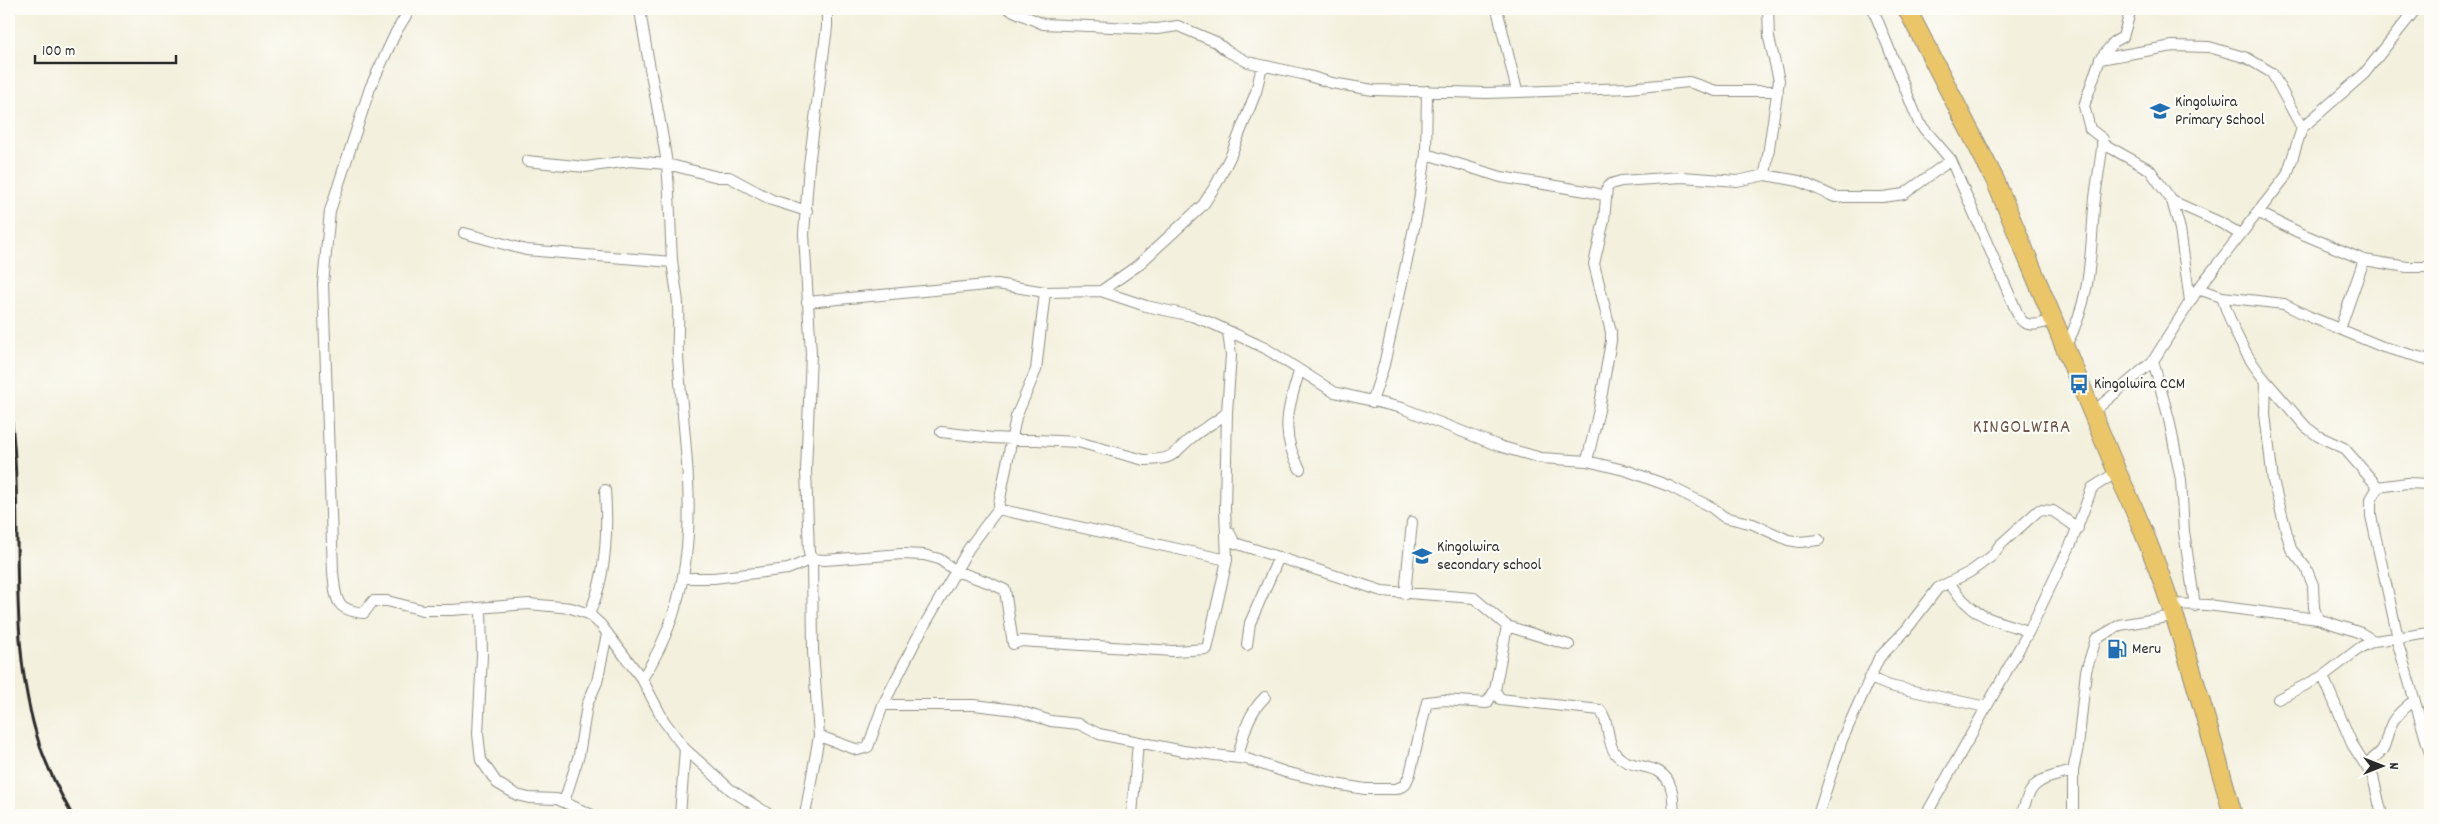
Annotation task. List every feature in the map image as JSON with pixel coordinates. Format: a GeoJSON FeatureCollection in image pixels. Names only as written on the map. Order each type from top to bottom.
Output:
{"type":"FeatureCollection","features":[{"type":"Feature","properties":{"kind":"highway"},"geometry":{"type":"LineString","coordinates":[[1907,9],[1995,180],[2131,502],[2181,636],[2233,815]]}},
{"type":"Feature","properties":{"kind":"street"},"geometry":{"type":"LineString","coordinates":[[410,9],[396,32],[370,88],[330,211],[323,284],[334,584],[338,603],[347,611],[364,613],[373,601],[387,600],[423,610],[529,604],[571,608],[589,614],[608,634],[642,679],[664,721],[685,749],[731,790],[770,815]]}},
{"type":"Feature","properties":{"kind":"street"},"geometry":{"type":"LineString","coordinates":[[640,9],[646,54],[666,164],[672,262],[678,305],[678,356],[691,524],[684,578],[675,611],[659,653],[642,679]]}},
{"type":"Feature","properties":{"kind":"street"},"geometry":{"type":"LineString","coordinates":[[805,815],[820,736],[814,661],[812,559],[809,553],[806,470],[811,354],[804,234],[809,165],[827,27],[826,9]]}},
{"type":"Feature","properties":{"kind":"street"},"geometry":{"type":"LineString","coordinates":[[1009,9],[1043,24],[1157,29],[1178,26],[1216,42],[1226,51],[1248,62],[1358,88],[1486,93],[1629,88],[1689,82],[1716,92],[1778,91]]}},
{"type":"Feature","properties":{"kind":"street"},"geometry":{"type":"LineString","coordinates":[[1497,9],[1517,91]]}},
{"type":"Feature","properties":{"kind":"street"},"geometry":{"type":"LineString","coordinates":[[1765,175],[1778,91],[1779,71],[1769,38],[1768,9]]}},
{"type":"Feature","properties":{"kind":"street"},"geometry":{"type":"LineString","coordinates":[[1873,9],[1919,123],[1951,160],[1970,208],[2021,321],[2031,325],[2054,320]]}},
{"type":"Feature","properties":{"kind":"street"},"geometry":{"type":"LineString","coordinates":[[2066,346],[2078,322],[2087,288],[2103,139],[2090,129],[2084,106],[2100,59],[2114,42],[2123,37],[2131,9]]}},
{"type":"Feature","properties":{"kind":"street"},"geometry":{"type":"LineString","coordinates":[[2093,412],[2153,361],[2198,289],[2287,175],[2302,128],[2364,74],[2416,9]]}},
{"type":"Feature","properties":{"kind":"street"},"geometry":{"type":"LineString","coordinates":[[2100,59],[2173,46],[2209,48],[2247,58],[2272,73],[2302,128]]}},
{"type":"Feature","properties":{"kind":"street"},"geometry":{"type":"LineString","coordinates":[[1101,291],[1137,266],[1203,205],[1218,183],[1231,155],[1256,92],[1262,66]]}},
{"type":"Feature","properties":{"kind":"street"},"geometry":{"type":"LineString","coordinates":[[1372,402],[1384,365],[1416,214],[1426,154],[1427,91]]}},
{"type":"Feature","properties":{"kind":"street"},"geometry":{"type":"LineString","coordinates":[[2102,143],[2150,170],[2172,201],[2180,229],[2190,301]]}},
{"type":"Feature","properties":{"kind":"street"},"geometry":{"type":"LineString","coordinates":[[1426,154],[1501,177],[1606,196]]}},
{"type":"Feature","properties":{"kind":"street"},"geometry":{"type":"LineString","coordinates":[[1587,461],[1599,410],[1611,341],[1611,332],[1594,264],[1604,220],[1607,188],[1611,184],[1621,181],[1682,177],[1737,180],[1765,175],[1799,182],[1835,197],[1883,197],[1904,194],[1951,160]]}},
{"type":"Feature","properties":{"kind":"street"},"geometry":{"type":"LineString","coordinates":[[526,161],[585,167],[630,161],[666,164],[718,177],[729,177],[772,200],[806,211]]}},
{"type":"Feature","properties":{"kind":"street"},"geometry":{"type":"LineString","coordinates":[[2172,201],[2240,234]]}},
{"type":"Feature","properties":{"kind":"street"},"geometry":{"type":"LineString","coordinates":[[2257,212],[2364,260],[2407,267],[2430,267]]}},
{"type":"Feature","properties":{"kind":"street"},"geometry":{"type":"LineString","coordinates":[[464,233],[526,250],[672,262]]}},
{"type":"Feature","properties":{"kind":"street"},"geometry":{"type":"LineString","coordinates":[[2340,329],[2364,260]]}},
{"type":"Feature","properties":{"kind":"street"},"geometry":{"type":"LineString","coordinates":[[808,302],[997,284],[1045,292],[1101,291],[1146,306],[1192,316],[1269,350],[1299,372],[1334,392],[1402,408],[1499,446],[1541,458],[1587,461],[1628,472],[1669,486],[1711,507],[1724,517],[1753,524],[1788,540],[1800,542],[1818,540]]}},
{"type":"Feature","properties":{"kind":"street"},"geometry":{"type":"LineString","coordinates":[[2198,289],[2222,297],[2284,304],[2383,347],[2430,360]]}},
{"type":"Feature","properties":{"kind":"street"},"geometry":{"type":"LineString","coordinates":[[820,736],[858,750],[868,748],[883,705],[917,638],[969,548],[998,509],[1016,418],[1036,370],[1045,292]]}},
{"type":"Feature","properties":{"kind":"street"},"geometry":{"type":"LineString","coordinates":[[2222,297],[2236,331],[2259,373],[2306,427],[2318,436],[2344,448],[2378,487]]}},
{"type":"Feature","properties":{"kind":"street"},"geometry":{"type":"LineString","coordinates":[[684,578],[714,578],[788,569],[812,559],[924,555],[939,559],[956,571],[990,582],[1005,590],[1013,644],[1021,641],[1196,651],[1208,647],[1227,560],[1227,412],[1231,354],[1228,332]]}},
{"type":"Feature","properties":{"kind":"street"},"geometry":{"type":"LineString","coordinates":[[2153,361],[2169,419],[2180,480],[2184,532],[2195,606]]}},
{"type":"Feature","properties":{"kind":"street"},"geometry":{"type":"LineString","coordinates":[[1299,372],[1288,413],[1287,429],[1290,452],[1300,469]]}},
{"type":"Feature","properties":{"kind":"street"},"geometry":{"type":"LineString","coordinates":[[2266,381],[2265,414],[2273,481],[2291,549],[2306,568],[2313,585],[2314,608],[2318,619]]}},
{"type":"Feature","properties":{"kind":"street"},"geometry":{"type":"LineString","coordinates":[[941,432],[1012,439],[1078,442],[1144,460],[1151,460],[1174,456],[1195,435],[1213,425],[1227,412]]}},
{"type":"Feature","properties":{"kind":"street"},"geometry":{"type":"LineString","coordinates":[[1926,815],[2029,631],[2078,528],[2092,488],[2117,472]]}},
{"type":"Feature","properties":{"kind":"street"},"geometry":{"type":"LineString","coordinates":[[2378,487],[2407,483],[2430,484]]}},
{"type":"Feature","properties":{"kind":"street"},"geometry":{"type":"LineString","coordinates":[[2378,487],[2371,499],[2371,516],[2397,637],[2430,753]]}},
{"type":"Feature","properties":{"kind":"street"},"geometry":{"type":"LineString","coordinates":[[589,614],[594,604],[604,554],[606,538],[605,490]]}},
{"type":"Feature","properties":{"kind":"street"},"geometry":{"type":"LineString","coordinates":[[998,509],[1227,560]]}},
{"type":"Feature","properties":{"kind":"street"},"geometry":{"type":"LineString","coordinates":[[1818,815],[1842,740],[1880,658],[1906,630],[1931,595],[1938,588],[1950,584],[1992,556],[2000,545],[2039,510],[2053,510],[2078,528]]}},
{"type":"Feature","properties":{"kind":"street"},"geometry":{"type":"LineString","coordinates":[[1405,594],[1412,522]]}},
{"type":"Feature","properties":{"kind":"street"},"geometry":{"type":"LineString","coordinates":[[1227,529],[1235,543],[1382,591],[1474,598],[1507,626],[1569,645]]}},
{"type":"Feature","properties":{"kind":"street"},"geometry":{"type":"LineString","coordinates":[[1246,644],[1250,623],[1279,557]]}},
{"type":"Feature","properties":{"kind":"street"},"geometry":{"type":"LineString","coordinates":[[1950,584],[1970,608],[1984,618],[2029,631]]}},
{"type":"Feature","properties":{"kind":"street"},"geometry":{"type":"LineString","coordinates":[[2072,815],[2073,771],[2078,746],[2086,671],[2096,639],[2120,625],[2171,610],[2207,605],[2318,619],[2374,641]]}},
{"type":"Feature","properties":{"kind":"street"},"geometry":{"type":"LineString","coordinates":[[481,608],[482,654],[478,734],[481,760],[497,783],[518,795],[564,802],[592,815]]}},
{"type":"Feature","properties":{"kind":"street"},"geometry":{"type":"LineString","coordinates":[[883,705],[974,705],[1016,710],[1051,721],[1078,724],[1099,734],[1183,751],[1238,758],[1285,772],[1341,785],[1365,789],[1396,789],[1405,785],[1410,774],[1427,702],[1443,700],[1488,703],[1495,690],[1507,626]]}},
{"type":"Feature","properties":{"kind":"street"},"geometry":{"type":"LineString","coordinates":[[2278,699],[2323,676],[2361,647],[2374,641],[2430,633]]}},
{"type":"Feature","properties":{"kind":"street"},"geometry":{"type":"LineString","coordinates":[[564,802],[579,755],[587,706],[597,682],[608,634]]}},
{"type":"Feature","properties":{"kind":"street"},"geometry":{"type":"LineString","coordinates":[[2323,676],[2352,744],[2373,777],[2382,815]]}},
{"type":"Feature","properties":{"kind":"street"},"geometry":{"type":"LineString","coordinates":[[1870,678],[1890,686],[1986,707]]}},
{"type":"Feature","properties":{"kind":"street"},"geometry":{"type":"LineString","coordinates":[[1495,690],[1500,699],[1600,710],[1604,716],[1616,755],[1631,764],[1658,770],[1668,781],[1671,788],[1674,815]]}},
{"type":"Feature","properties":{"kind":"street"},"geometry":{"type":"LineString","coordinates":[[1238,758],[1248,721],[1254,708],[1265,697]]}},
{"type":"Feature","properties":{"kind":"street"},"geometry":{"type":"LineString","coordinates":[[2365,764],[2378,756],[2386,746],[2392,723],[2398,714],[2414,700]]}},
{"type":"Feature","properties":{"kind":"street"},"geometry":{"type":"LineString","coordinates":[[1132,815],[1138,742]]}},
{"type":"Feature","properties":{"kind":"street"},"geometry":{"type":"LineString","coordinates":[[680,815],[685,749]]}},
{"type":"Feature","properties":{"kind":"street"},"geometry":{"type":"LineString","coordinates":[[2022,815],[2030,788],[2039,782],[2073,771]]}},
{"type":"Feature","properties":{"kind":"railway"},"geometry":{"type":"LineString","coordinates":[[9,401],[14,444],[17,575],[22,661],[29,704],[40,746],[50,773],[72,815]]}},
{"type":"Feature","properties":{"kind":"place","name":"Kingolwira Primary School"},"geometry":{"type":"Point","coordinates":[2160,111]}},
{"type":"Feature","properties":{"kind":"place","name":"Kingolwira CCM"},"geometry":{"type":"Point","coordinates":[2079,384]}},
{"type":"Feature","properties":{"kind":"place","name":"Kingolwira secondary school"},"geometry":{"type":"Point","coordinates":[1422,556]}},
{"type":"Feature","properties":{"kind":"place","name":"Meru"},"geometry":{"type":"Point","coordinates":[2117,649]}},
{"type":"Feature","properties":{"kind":"district","name":"KINGOLWIRA"},"geometry":{"type":"Point","coordinates":[2022,428]}}]}
